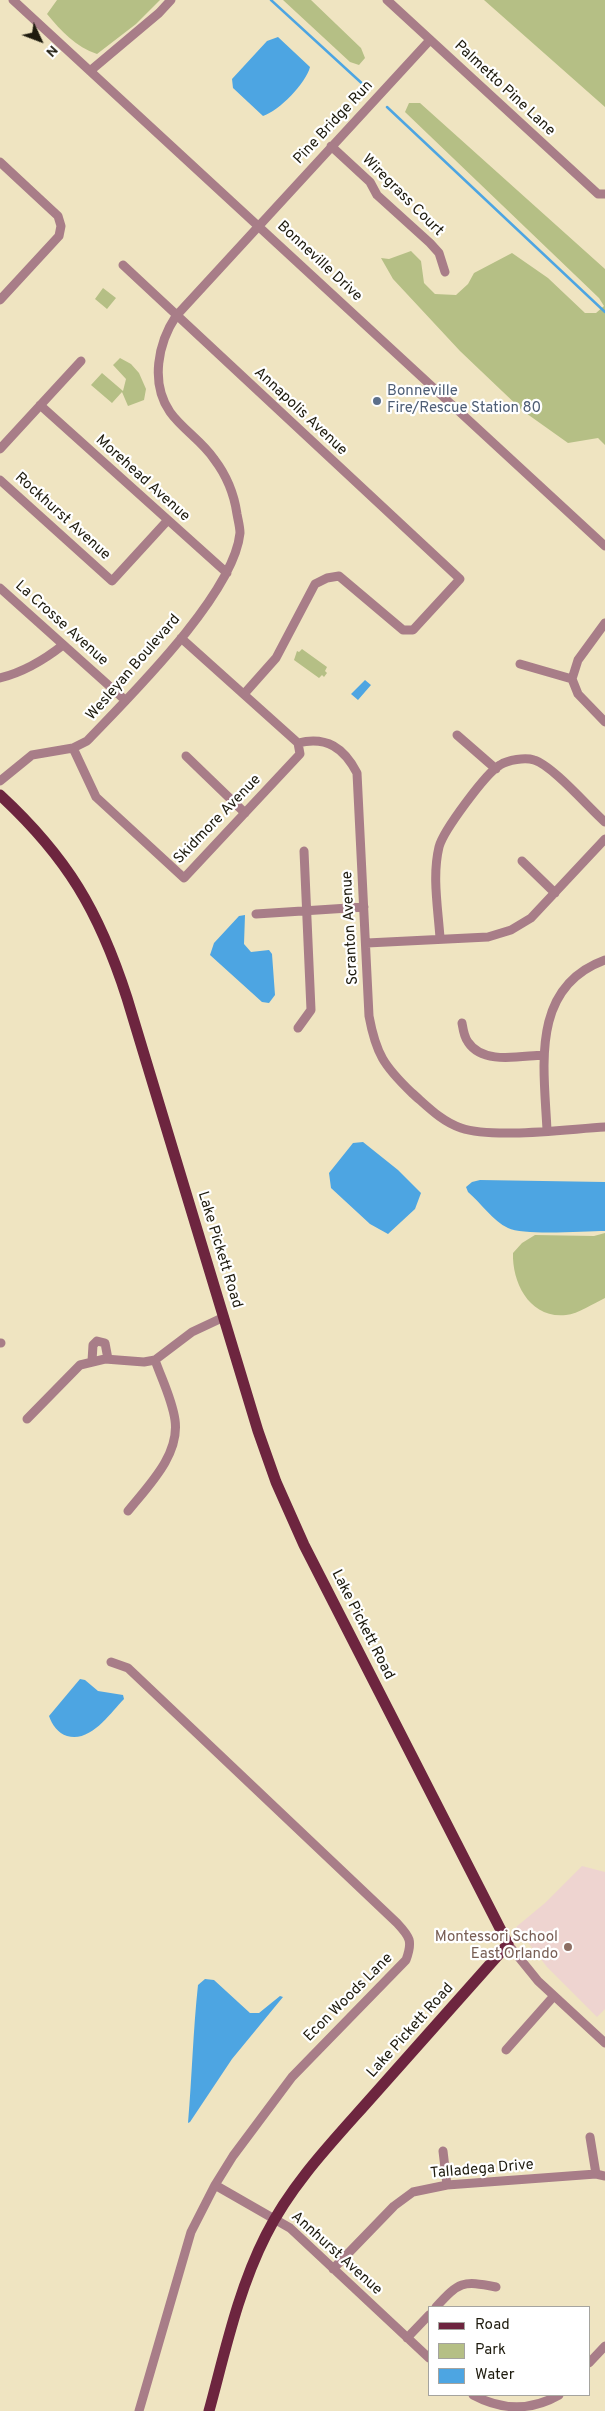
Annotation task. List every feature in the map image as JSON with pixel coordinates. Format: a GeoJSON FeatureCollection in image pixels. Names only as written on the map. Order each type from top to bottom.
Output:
{"type":"FeatureCollection","features":[{"type":"Feature","properties":{"kind":"main road","name":"Lake Pickett Road"},"geometry":{"type":"LineString","coordinates":[[0,795],[41,836],[60,859],[86,898],[102,928],[127,998],[266,1453],[296,1527],[508,1944],[324,2152],[294,2189],[275,2218],[258,2249],[246,2280],[209,2411]]}},
{"type":"Feature","properties":{"kind":"street","name":"Bonneville Drive"},"geometry":{"type":"LineString","coordinates":[[13,0],[605,546]]}},
{"type":"Feature","properties":{"kind":"street"},"geometry":{"type":"LineString","coordinates":[[90,70],[159,13],[171,0]]}},
{"type":"Feature","properties":{"kind":"street","name":"Palmetto Pine Lane"},"geometry":{"type":"LineString","coordinates":[[387,0],[598,194],[605,194]]}},
{"type":"Feature","properties":{"kind":"street","name":"Pine Bridge Run"},"geometry":{"type":"LineString","coordinates":[[259,225],[430,40]]}},
{"type":"Feature","properties":{"kind":"street","name":"Wiregrass Court"},"geometry":{"type":"LineString","coordinates":[[331,146],[370,182],[377,195],[430,243],[439,253],[446,272]]}},
{"type":"Feature","properties":{"kind":"street"},"geometry":{"type":"LineString","coordinates":[[0,162],[58,216],[61,226],[59,236],[2,297]]}},
{"type":"Feature","properties":{"kind":"street","name":"Wesleyan Boulevard"},"geometry":{"type":"LineString","coordinates":[[0,781],[32,755],[73,748],[87,741],[182,638],[227,573],[240,532],[235,502],[228,479],[213,457],[170,412],[162,394],[158,374],[161,346],[166,332],[176,316],[259,225]]}},
{"type":"Feature","properties":{"kind":"street","name":"Annapolis Avenue"},"geometry":{"type":"LineString","coordinates":[[123,265],[460,579],[413,630],[403,630],[339,576],[327,578],[315,584],[276,658],[244,694]]}},
{"type":"Feature","properties":{"kind":"street"},"geometry":{"type":"LineString","coordinates":[[0,449],[81,361]]}},
{"type":"Feature","properties":{"kind":"street","name":"Morehead Avenue"},"geometry":{"type":"LineString","coordinates":[[40,405],[227,573]]}},
{"type":"Feature","properties":{"kind":"street","name":"Rockhurst Avenue"},"geometry":{"type":"LineString","coordinates":[[0,480],[112,581],[167,521]]}},
{"type":"Feature","properties":{"kind":"street","name":"La Crosse Avenue"},"geometry":{"type":"LineString","coordinates":[[0,588],[125,700]]}},
{"type":"Feature","properties":{"kind":"street"},"geometry":{"type":"LineString","coordinates":[[605,623],[593,642],[578,660],[572,679],[578,694],[605,722]]}},
{"type":"Feature","properties":{"kind":"street"},"geometry":{"type":"LineString","coordinates":[[593,642],[605,634]]}},
{"type":"Feature","properties":{"kind":"street"},"geometry":{"type":"LineString","coordinates":[[182,638],[298,743]]}},
{"type":"Feature","properties":{"kind":"street"},"geometry":{"type":"LineString","coordinates":[[0,678],[14,674],[43,660],[63,645]]}},
{"type":"Feature","properties":{"kind":"street"},"geometry":{"type":"LineString","coordinates":[[520,664],[572,679]]}},
{"type":"Feature","properties":{"kind":"street"},"geometry":{"type":"LineString","coordinates":[[457,735],[496,769]]}},
{"type":"Feature","properties":{"kind":"street","name":"Scranton Avenue"},"geometry":{"type":"LineString","coordinates":[[298,743],[308,741],[326,742],[348,756],[358,772],[369,1016],[374,1043],[384,1064],[396,1078],[433,1111],[461,1128],[488,1133],[605,1127]]}},
{"type":"Feature","properties":{"kind":"street","name":"Skidmore Avenue"},"geometry":{"type":"LineString","coordinates":[[73,748],[96,796],[184,878],[300,754],[298,743]]}},
{"type":"Feature","properties":{"kind":"street"},"geometry":{"type":"LineString","coordinates":[[186,756],[245,813]]}},
{"type":"Feature","properties":{"kind":"street"},"geometry":{"type":"LineString","coordinates":[[440,938],[436,868],[439,846],[447,828],[500,764],[519,759],[534,760],[548,769],[605,822]]}},
{"type":"Feature","properties":{"kind":"street"},"geometry":{"type":"LineString","coordinates":[[367,943],[488,937],[511,930],[531,918],[605,839]]}},
{"type":"Feature","properties":{"kind":"street"},"geometry":{"type":"LineString","coordinates":[[298,1028],[311,1010],[304,851]]}},
{"type":"Feature","properties":{"kind":"street"},"geometry":{"type":"LineString","coordinates":[[522,862],[555,893]]}},
{"type":"Feature","properties":{"kind":"street"},"geometry":{"type":"LineString","coordinates":[[256,914],[364,907]]}},
{"type":"Feature","properties":{"kind":"street"},"geometry":{"type":"LineString","coordinates":[[547,1130],[543,1055],[552,1005],[574,978],[595,964],[605,960]]}},
{"type":"Feature","properties":{"kind":"street"},"geometry":{"type":"LineString","coordinates":[[462,1023],[467,1041],[477,1052],[497,1057],[543,1055]]}},
{"type":"Feature","properties":{"kind":"street"},"geometry":{"type":"LineString","coordinates":[[27,1418],[76,1368],[92,1361],[108,1359],[144,1362],[155,1360],[192,1332],[224,1317]]}},
{"type":"Feature","properties":{"kind":"street"},"geometry":{"type":"LineString","coordinates":[[92,1361],[93,1345],[97,1340],[105,1343],[108,1359]]}},
{"type":"Feature","properties":{"kind":"street"},"geometry":{"type":"LineString","coordinates":[[128,1511],[161,1470],[172,1446],[175,1421],[155,1360]]}},
{"type":"Feature","properties":{"kind":"street","name":"Econ Woods Lane"},"geometry":{"type":"LineString","coordinates":[[111,1662],[128,1668],[409,1936],[410,1948],[406,1960],[292,2077],[233,2156],[215,2185],[191,2232],[140,2411]]}},
{"type":"Feature","properties":{"kind":"street"},"geometry":{"type":"LineString","coordinates":[[508,1944],[527,1969],[553,1997],[605,2044]]}},
{"type":"Feature","properties":{"kind":"street"},"geometry":{"type":"LineString","coordinates":[[506,2050],[553,1997]]}},
{"type":"Feature","properties":{"kind":"street"},"geometry":{"type":"LineString","coordinates":[[590,2136],[600,2175]]}},
{"type":"Feature","properties":{"kind":"street"},"geometry":{"type":"LineString","coordinates":[[443,2151],[447,2185]]}},
{"type":"Feature","properties":{"kind":"street","name":"Talladega Drive"},"geometry":{"type":"LineString","coordinates":[[333,2269],[394,2206],[413,2192],[447,2185],[600,2175]]}},
{"type":"Feature","properties":{"kind":"street","name":"Annhurst Avenue"},"geometry":{"type":"LineString","coordinates":[[215,2185],[275,2218],[296,2232],[428,2357]]}},
{"type":"Feature","properties":{"kind":"street"},"geometry":{"type":"LineString","coordinates":[[437,2306],[452,2289],[470,2282],[496,2287]]}},
{"type":"Feature","properties":{"kind":"street"},"geometry":{"type":"LineString","coordinates":[[407,2338],[428,2315]]}},
{"type":"Feature","properties":{"kind":"street"},"geometry":{"type":"LineString","coordinates":[[590,2362],[605,2346]]}},
{"type":"Feature","properties":{"kind":"street"},"geometry":{"type":"LineString","coordinates":[[475,2396],[485,2402],[516,2408],[537,2409],[557,2396]]}},
{"type":"Feature","properties":{"kind":"shaded area","name":"Montessori School East Orlando"},"geometry":{"type":"Polygon","coordinates":[[[582,1866],[605,1872],[605,2009],[597,2017],[547,1967],[516,1927],[545,1903],[582,1866]]]}},
{"type":"Feature","properties":{"kind":"green space"},"geometry":{"type":"Polygon","coordinates":[[[57,0],[160,0],[136,24],[97,54],[69,38],[47,14],[57,0]]]}},
{"type":"Feature","properties":{"kind":"green space"},"geometry":{"type":"Polygon","coordinates":[[[283,0],[311,0],[361,48],[365,58],[359,65],[350,62],[283,0]]]}},
{"type":"Feature","properties":{"kind":"green space"},"geometry":{"type":"Polygon","coordinates":[[[484,0],[605,0],[605,107],[484,0]]]}},
{"type":"Feature","properties":{"kind":"green space"},"geometry":{"type":"Polygon","coordinates":[[[409,103],[420,103],[605,269],[605,445],[598,438],[568,443],[523,411],[460,351],[393,279],[381,258],[389,259],[411,251],[421,261],[424,283],[435,294],[456,295],[468,284],[474,273],[512,253],[548,278],[585,313],[596,313],[604,306],[599,298],[405,112],[409,103]]]}},
{"type":"Feature","properties":{"kind":"green space"},"geometry":{"type":"Polygon","coordinates":[[[103,288],[116,298],[107,309],[95,299],[103,288]]]}},
{"type":"Feature","properties":{"kind":"green space"},"geometry":{"type":"Polygon","coordinates":[[[120,358],[131,364],[139,373],[146,389],[144,400],[128,406],[122,392],[112,403],[91,385],[102,373],[123,391],[126,379],[113,365],[120,358]]]}},
{"type":"Feature","properties":{"kind":"green space"},"geometry":{"type":"Polygon","coordinates":[[[302,649],[327,667],[325,671],[327,673],[324,677],[322,675],[319,678],[294,660],[297,651],[299,652],[302,649]]]}},
{"type":"Feature","properties":{"kind":"green space"},"geometry":{"type":"Polygon","coordinates":[[[605,1233],[605,1298],[566,1315],[553,1315],[533,1305],[520,1287],[516,1276],[513,1253],[522,1243],[535,1235],[594,1236],[605,1233]]]}},
{"type":"Feature","properties":{"kind":"water"},"geometry":{"type":"Polygon","coordinates":[[[278,37],[310,67],[303,81],[291,96],[277,108],[263,116],[233,88],[232,79],[267,41],[278,37]]]}},
{"type":"Feature","properties":{"kind":"water"},"geometry":{"type":"Polygon","coordinates":[[[365,680],[371,685],[358,700],[351,694],[365,680]]]}},
{"type":"Feature","properties":{"kind":"water"},"geometry":{"type":"Polygon","coordinates":[[[245,915],[244,944],[251,952],[269,950],[272,954],[275,995],[269,1003],[262,1002],[210,955],[214,943],[239,916],[245,915]]]}},
{"type":"Feature","properties":{"kind":"water"},"geometry":{"type":"Polygon","coordinates":[[[363,1142],[398,1170],[421,1193],[415,1209],[388,1234],[370,1224],[331,1188],[329,1173],[353,1143],[363,1142]]]}},
{"type":"Feature","properties":{"kind":"water"},"geometry":{"type":"Polygon","coordinates":[[[480,1180],[605,1182],[605,1231],[527,1232],[508,1228],[492,1216],[468,1192],[466,1187],[472,1182],[480,1180]]]}},
{"type":"Feature","properties":{"kind":"water"},"geometry":{"type":"Polygon","coordinates":[[[80,1679],[85,1680],[98,1691],[123,1695],[124,1699],[92,1731],[76,1737],[67,1736],[56,1728],[49,1716],[80,1679]]]}},
{"type":"Feature","properties":{"kind":"water"},"geometry":{"type":"Polygon","coordinates":[[[205,1979],[214,1980],[250,2013],[259,2013],[280,1996],[283,1997],[232,2059],[188,2123],[198,1985],[205,1979]]]}},
{"type":"Feature","properties":{"kind":"waterway"},"geometry":{"type":"LineString","coordinates":[[271,0],[367,88]]}},
{"type":"Feature","properties":{"kind":"waterway"},"geometry":{"type":"LineString","coordinates":[[387,107],[605,312]]}},
{"type":"Feature","properties":{"kind":"place","name":"Bonneville Fire/Rescue Station 80"},"geometry":{"type":"Point","coordinates":[377,401]}},
{"type":"Feature","properties":{"kind":"place","name":"Montessori School East Orlando"},"geometry":{"type":"Point","coordinates":[568,1947]}}]}
